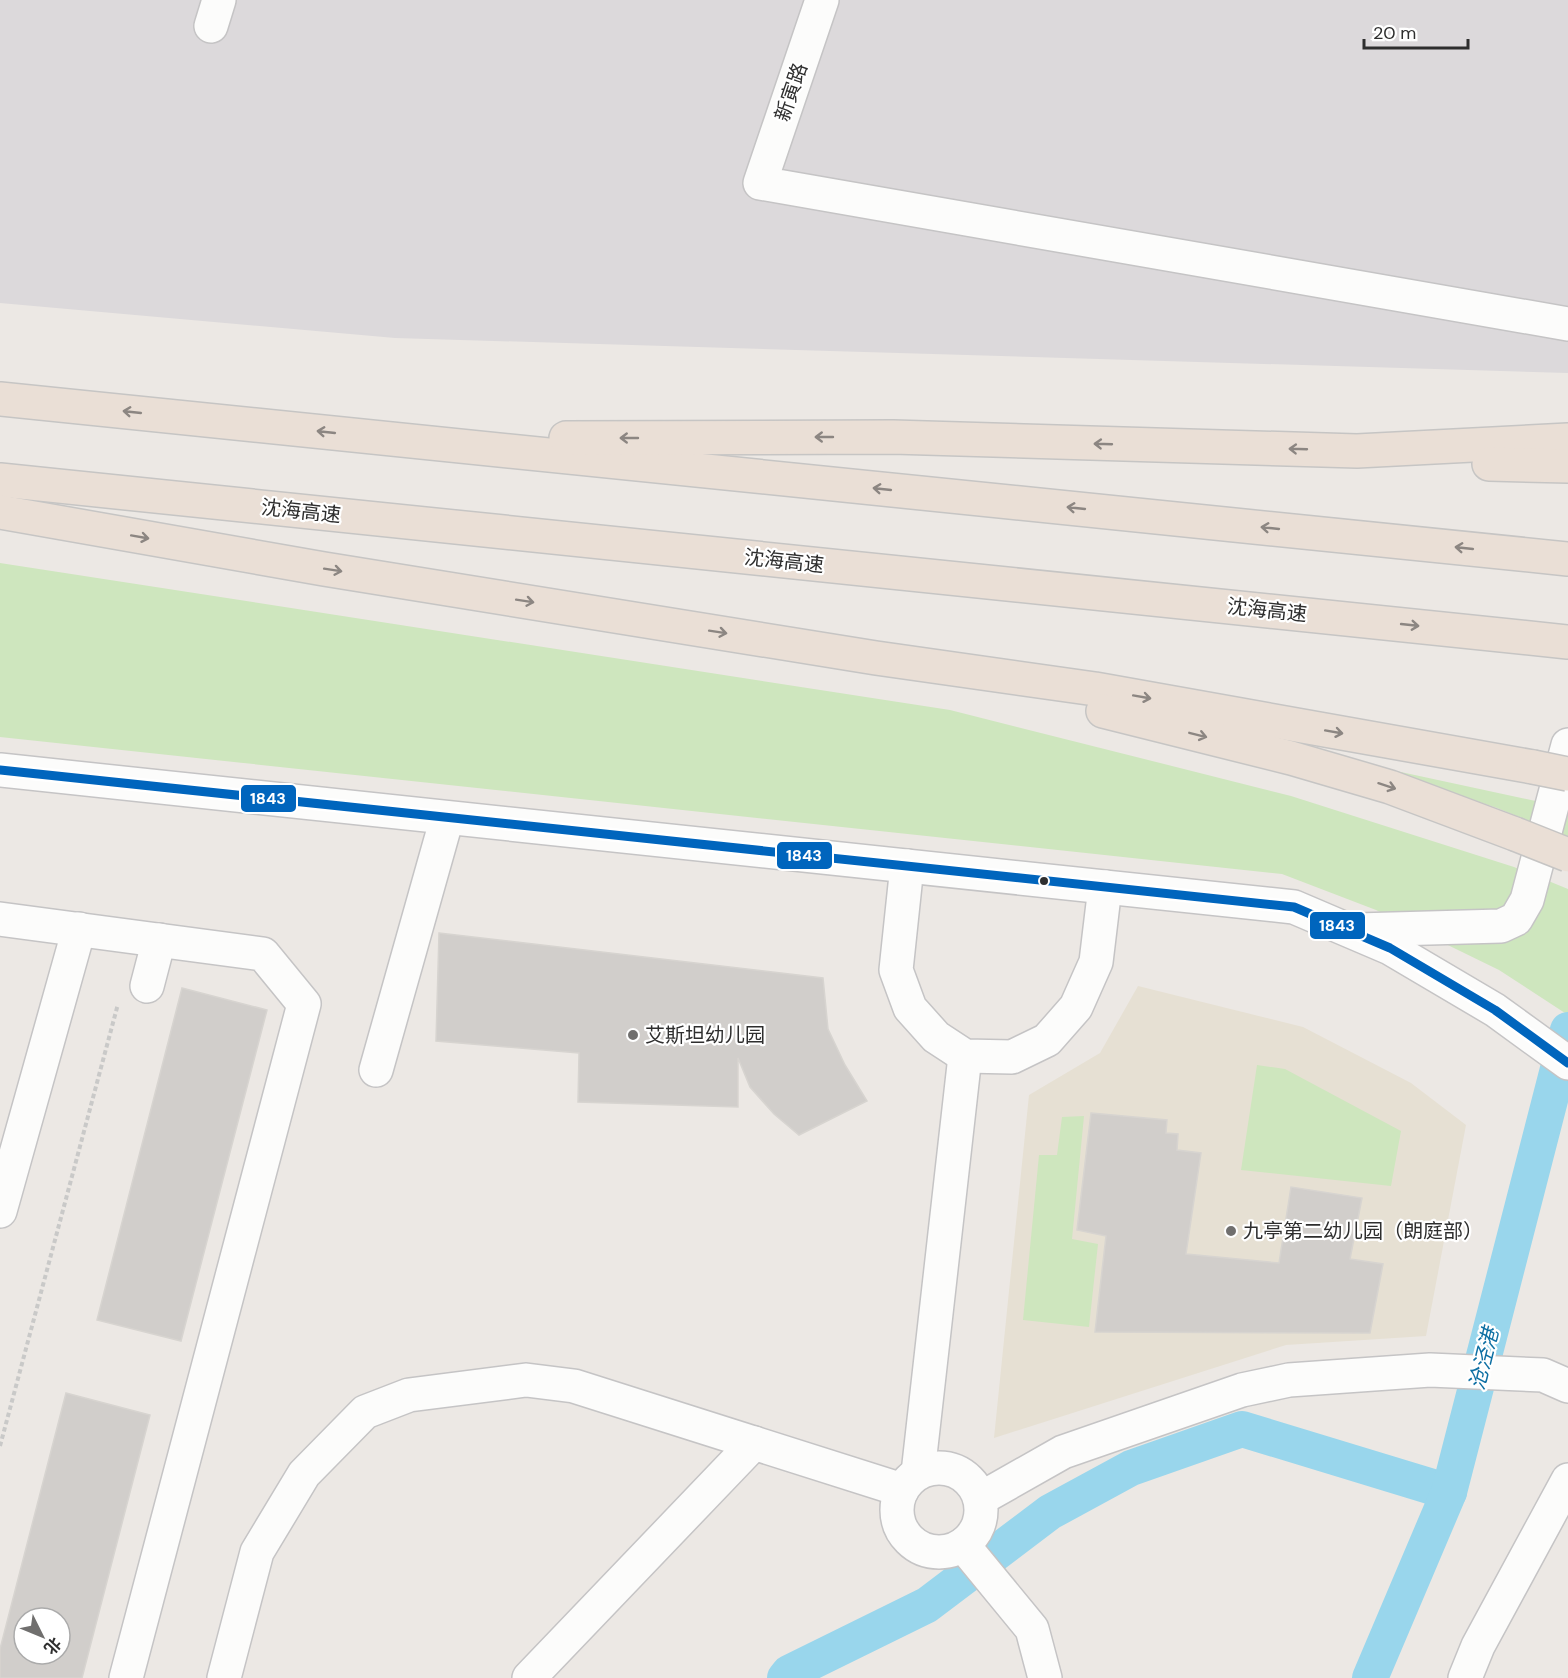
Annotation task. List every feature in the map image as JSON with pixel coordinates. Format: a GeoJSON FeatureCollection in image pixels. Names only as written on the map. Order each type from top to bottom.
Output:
{"type":"FeatureCollection","features":[{"type":"Feature","properties":{"kind":"highway"},"geometry":{"type":"LineString","coordinates":[[0,399],[1568,559]]}},
{"type":"Feature","properties":{"kind":"highway"},"geometry":{"type":"LineString","coordinates":[[384,438],[893,437],[1357,451],[1568,440]]}},
{"type":"Feature","properties":{"kind":"highway"},"geometry":{"type":"LineString","coordinates":[[1357,451],[1435,463],[1568,466]]}},
{"type":"Feature","properties":{"kind":"highway","name":"沈海高速"},"geometry":{"type":"LineString","coordinates":[[0,480],[1568,642]]}},
{"type":"Feature","properties":{"kind":"highway"},"geometry":{"type":"LineString","coordinates":[[0,500],[836,585],[1352,619]]}},
{"type":"Feature","properties":{"kind":"highway"},"geometry":{"type":"LineString","coordinates":[[0,513],[348,573],[876,658],[1095,689],[1568,774]]}},
{"type":"Feature","properties":{"kind":"highway"},"geometry":{"type":"LineString","coordinates":[[876,658],[1291,758],[1390,787],[1568,855]]}},
{"type":"Feature","properties":{"kind":"street","name":"新寅路"},"geometry":{"type":"LineString","coordinates":[[822,0],[760,183],[1568,324]]}},
{"type":"Feature","properties":{"kind":"street"},"geometry":{"type":"LineString","coordinates":[[1347,930],[1501,926],[1516,919],[1527,900],[1568,745]]}},
{"type":"Feature","properties":{"kind":"street"},"geometry":{"type":"LineString","coordinates":[[0,770],[1294,907],[1390,948],[1495,1010],[1568,1063]]}},
{"type":"Feature","properties":{"kind":"street"},"geometry":{"type":"LineString","coordinates":[[376,1070],[447,818]]}},
{"type":"Feature","properties":{"kind":"street"},"geometry":{"type":"LineString","coordinates":[[907,866],[896,970],[910,1008],[936,1037],[965,1056],[1012,1057],[1047,1040],[1076,1007],[1096,962],[1105,887]]}},
{"type":"Feature","properties":{"kind":"street"},"geometry":{"type":"LineString","coordinates":[[0,919],[263,954],[304,1004],[126,1678]]}},
{"type":"Feature","properties":{"kind":"street"},"geometry":{"type":"LineString","coordinates":[[0,1211],[79,929]]}},
{"type":"Feature","properties":{"kind":"street"},"geometry":{"type":"LineString","coordinates":[[134,991],[159,940]]}},
{"type":"Feature","properties":{"kind":"street"},"geometry":{"type":"LineString","coordinates":[[224,1678],[257,1552],[304,1474],[365,1412],[408,1395],[526,1380],[574,1386],[754,1443],[910,1482],[930,1469],[943,1467],[967,1478],[975,1487],[980,1499],[982,1512],[979,1525],[973,1536],[963,1545],[950,1551],[936,1552],[923,1549],[911,1542],[902,1531],[898,1518],[898,1504],[910,1482],[965,1056]]}},
{"type":"Feature","properties":{"kind":"street"},"geometry":{"type":"LineString","coordinates":[[980,1499],[1063,1452],[1242,1390],[1289,1380],[1430,1371],[1555,1380]]}},
{"type":"Feature","properties":{"kind":"street"},"geometry":{"type":"LineString","coordinates":[[529,1678],[754,1443]]}},
{"type":"Feature","properties":{"kind":"street"},"geometry":{"type":"LineString","coordinates":[[1466,1678],[1478,1646],[1568,1480]]}},
{"type":"Feature","properties":{"kind":"street"},"geometry":{"type":"LineString","coordinates":[[963,1545],[1032,1629],[1045,1678]]}},
{"type":"Feature","properties":{"kind":"path"},"geometry":{"type":"LineString","coordinates":[[0,1446],[134,991]]}},
{"type":"Feature","properties":{"kind":"shaded area"},"geometry":{"type":"Polygon","coordinates":[[[0,0],[1568,0],[1568,373],[395,338],[0,303],[0,0]]]}},
{"type":"Feature","properties":{"kind":"shaded area","name":"九亭第二幼儿园（朗庭部）"},"geometry":{"type":"Polygon","coordinates":[[[1138,986],[1303,1027],[1411,1083],[1466,1125],[1426,1336],[1286,1345],[994,1438],[1029,1095],[1100,1053],[1138,986]]]}},
{"type":"Feature","properties":{"kind":"green space"},"geometry":{"type":"Polygon","coordinates":[[[0,563],[950,710],[1291,796],[1514,867],[1568,889],[1568,1015],[1499,970],[1376,910],[1282,874],[0,737],[0,563]]]}},
{"type":"Feature","properties":{"kind":"green space"},"geometry":{"type":"Polygon","coordinates":[[[1373,766],[1568,808],[1568,837],[1497,808],[1373,766]]]}},
{"type":"Feature","properties":{"kind":"green space"},"geometry":{"type":"Polygon","coordinates":[[[1257,1065],[1285,1069],[1401,1131],[1391,1186],[1241,1170],[1257,1065]]]}},
{"type":"Feature","properties":{"kind":"green space"},"geometry":{"type":"Polygon","coordinates":[[[1084,1116],[1072,1239],[1098,1244],[1089,1327],[1023,1320],[1039,1155],[1057,1155],[1062,1117],[1084,1116]]]}},
{"type":"Feature","properties":{"kind":"building","name":"艾斯坦幼儿园"},"geometry":{"type":"Polygon","coordinates":[[[439,933],[823,978],[828,1029],[845,1065],[867,1101],[799,1135],[774,1114],[750,1087],[738,1058],[738,1107],[578,1102],[579,1053],[436,1041],[439,933]]]}},
{"type":"Feature","properties":{"kind":"building"},"geometry":{"type":"Polygon","coordinates":[[[182,988],[267,1010],[181,1341],[97,1320],[182,988]]]}},
{"type":"Feature","properties":{"kind":"building"},"geometry":{"type":"Polygon","coordinates":[[[1091,1113],[1167,1120],[1166,1133],[1178,1134],[1177,1150],[1201,1153],[1186,1254],[1279,1263],[1291,1187],[1362,1198],[1350,1259],[1383,1264],[1370,1333],[1095,1332],[1106,1236],[1077,1230],[1091,1113]]]}},
{"type":"Feature","properties":{"kind":"building"},"geometry":{"type":"Polygon","coordinates":[[[66,1393],[150,1415],[82,1678],[0,1678],[0,1649],[66,1393]]]}},
{"type":"Feature","properties":{"kind":"waterway","name":"沧泾港"},"geometry":{"type":"LineString","coordinates":[[1370,1678],[1449,1492],[1568,1030]]}},
{"type":"Feature","properties":{"kind":"waterway"},"geometry":{"type":"LineString","coordinates":[[785,1678],[789,1673],[927,1605],[1050,1512],[1131,1468],[1242,1429],[1449,1492]]}},
{"type":"Feature","properties":{"kind":"transit line","name":"1843"},"geometry":{"type":"LineString","coordinates":[[0,770],[1294,907],[1390,948],[1495,1010],[1568,1063]]}},
{"type":"Feature","properties":{"kind":"place","name":"艾斯坦幼儿园"},"geometry":{"type":"Point","coordinates":[633,1035]}},
{"type":"Feature","properties":{"kind":"place","name":"九亭第二幼儿园（朗庭部）"},"geometry":{"type":"Point","coordinates":[1231,1231]}}]}
